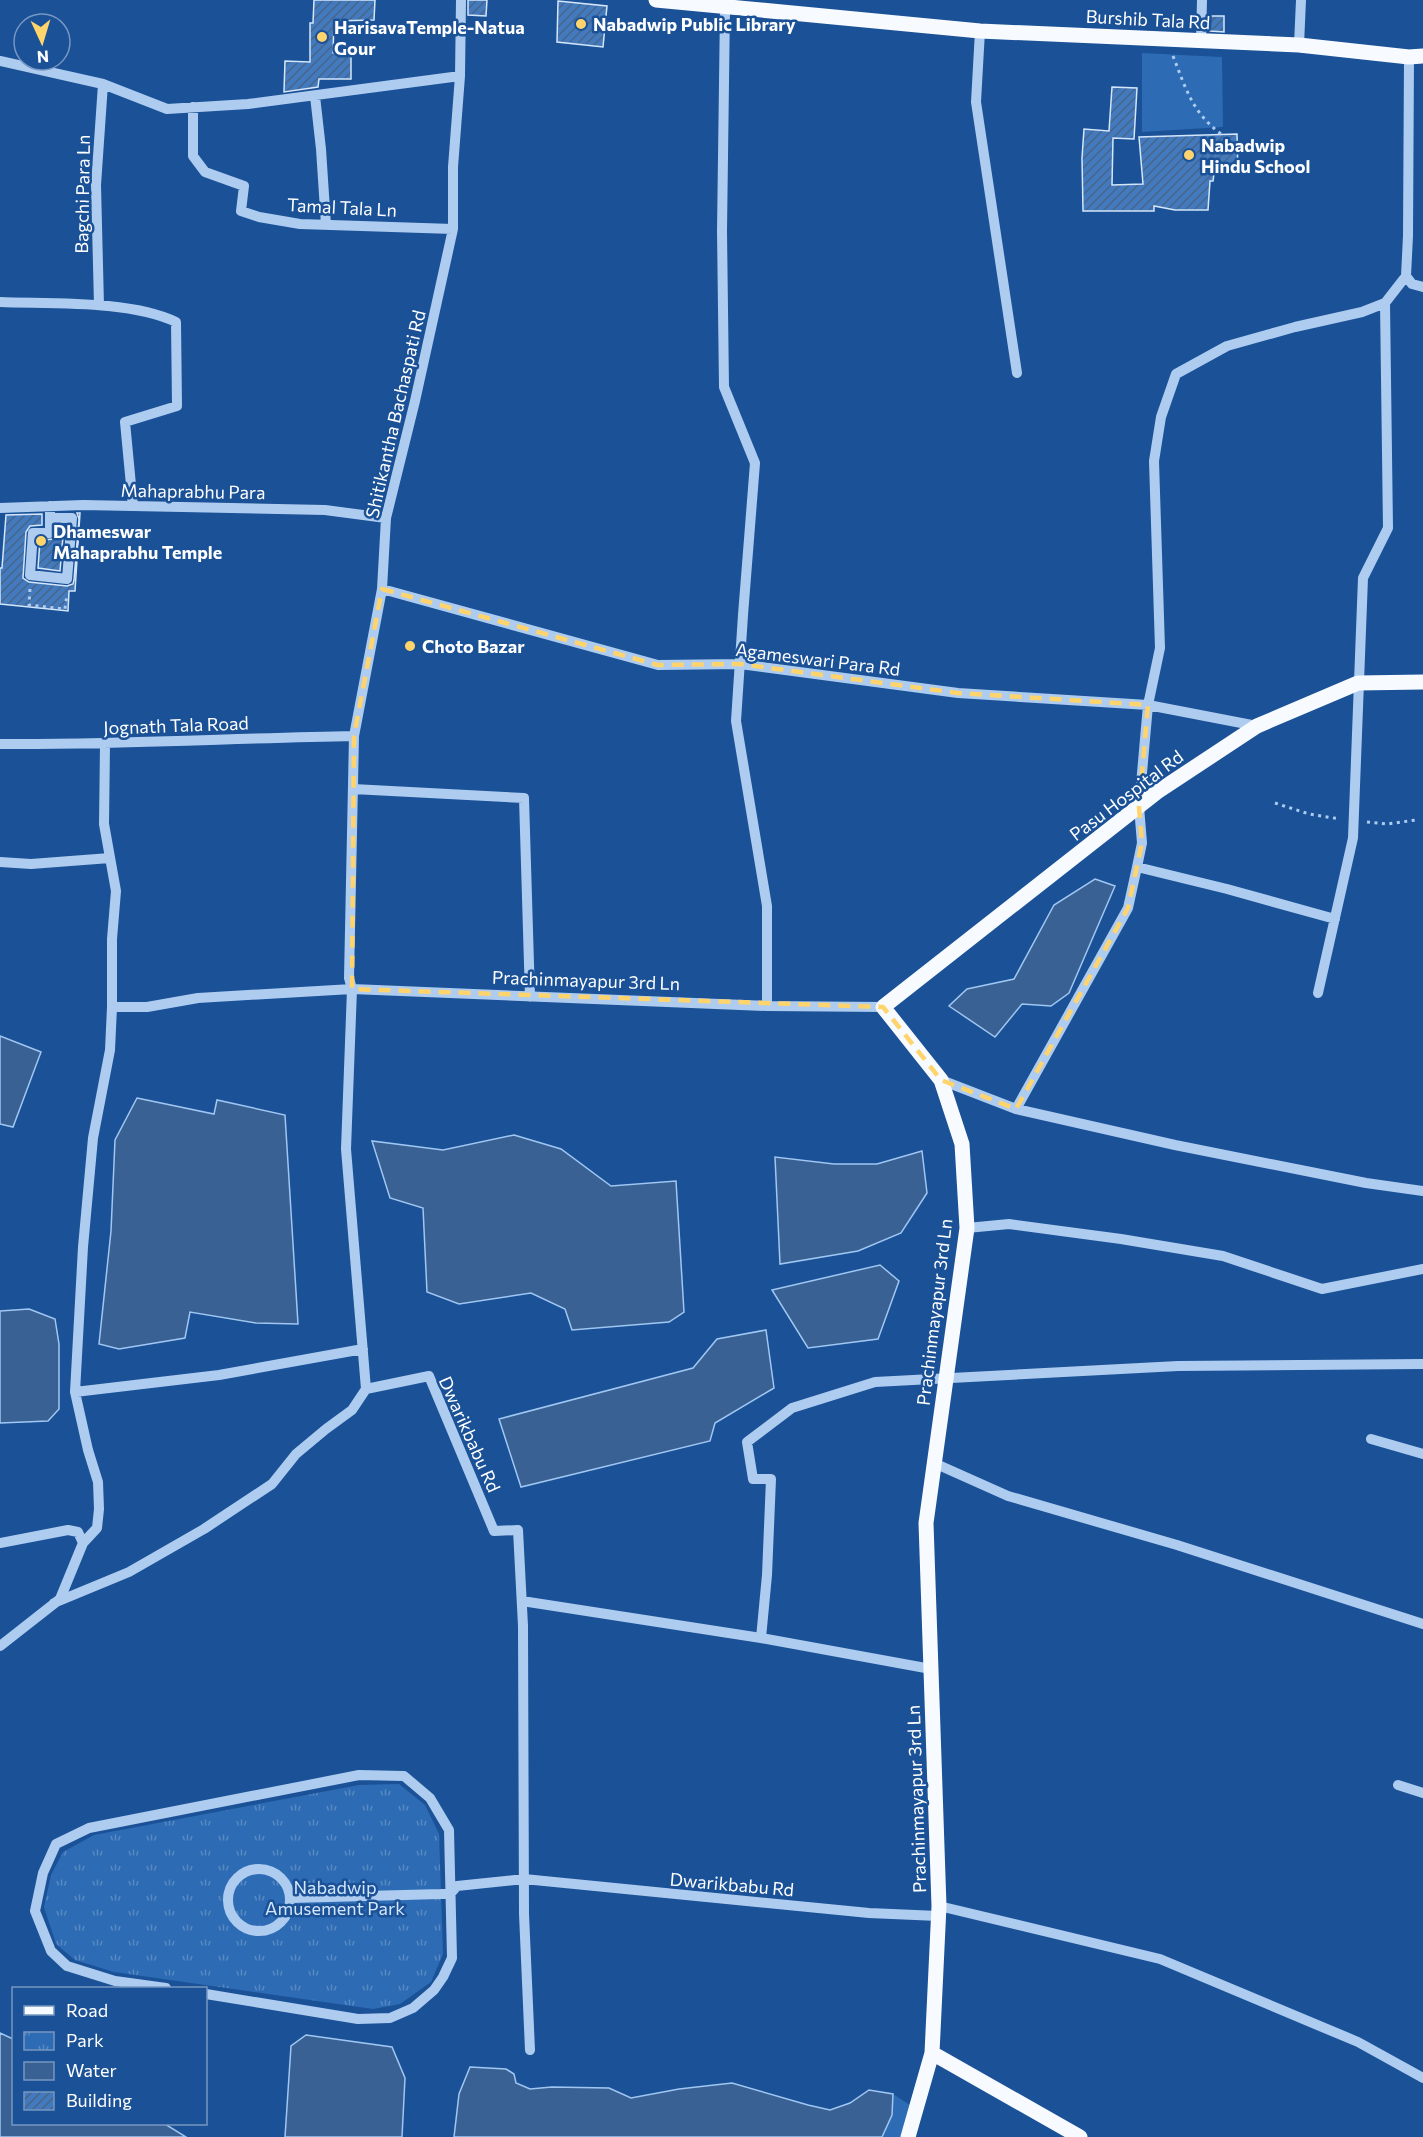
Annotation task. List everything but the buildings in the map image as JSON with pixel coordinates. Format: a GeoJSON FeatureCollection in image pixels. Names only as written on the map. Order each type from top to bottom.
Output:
{"type":"FeatureCollection","features":[{"type":"Feature","properties":{"kind":"main road","name":"Burshib Tala Rd"},"geometry":{"type":"LineString","coordinates":[[656,0],[980,31],[1299,45],[1416,57]]}},
{"type":"Feature","properties":{"kind":"main road","name":"Pasu Hospital Rd"},"geometry":{"type":"LineString","coordinates":[[883,1007],[1157,792],[1257,726],[1358,682],[1423,682]]}},
{"type":"Feature","properties":{"kind":"main road","name":"Prachinmayapur 3rd Ln"},"geometry":{"type":"LineString","coordinates":[[883,1007],[941,1080],[962,1144],[967,1228],[926,1523],[939,1911],[932,2053],[908,2137]]}},
{"type":"Feature","properties":{"kind":"main road"},"geometry":{"type":"LineString","coordinates":[[932,2053],[1080,2137]]}},
{"type":"Feature","properties":{"kind":"street","name":"Shitikantha Bachaspati Rd"},"geometry":{"type":"LineString","coordinates":[[350,984],[354,736],[382,589],[386,518],[415,401],[453,229],[453,167],[460,76],[461,0]]}},
{"type":"Feature","properties":{"kind":"street"},"geometry":{"type":"LineString","coordinates":[[1201,41],[1202,0]]}},
{"type":"Feature","properties":{"kind":"street"},"geometry":{"type":"LineString","coordinates":[[1299,45],[1301,0]]}},
{"type":"Feature","properties":{"kind":"street"},"geometry":{"type":"LineString","coordinates":[[726,8],[723,387],[755,463],[736,721],[768,906],[767,1006]]}},
{"type":"Feature","properties":{"kind":"street"},"geometry":{"type":"LineString","coordinates":[[980,31],[975,102],[1017,373]]}},
{"type":"Feature","properties":{"kind":"street"},"geometry":{"type":"LineString","coordinates":[[1016,1109],[1128,908],[1137,867],[1142,843],[1139,807],[1148,705],[1160,648],[1154,460],[1161,417],[1176,374],[1227,346],[1295,327],[1362,312],[1385,303],[1406,276],[1416,57]]}},
{"type":"Feature","properties":{"kind":"street"},"geometry":{"type":"LineString","coordinates":[[0,61],[103,84],[166,109],[248,104],[460,76]]}},
{"type":"Feature","properties":{"kind":"street","name":"Bagchi Para Ln"},"geometry":{"type":"LineString","coordinates":[[99,305],[96,185],[103,84]]}},
{"type":"Feature","properties":{"kind":"street"},"geometry":{"type":"LineString","coordinates":[[315,96],[326,225]]}},
{"type":"Feature","properties":{"kind":"street","name":"Tamal Tala Ln"},"geometry":{"type":"LineString","coordinates":[[193,107],[193,156],[205,172],[244,186],[241,212],[300,224],[453,229]]}},
{"type":"Feature","properties":{"kind":"street"},"geometry":{"type":"LineString","coordinates":[[1406,276],[1412,284],[1423,287]]}},
{"type":"Feature","properties":{"kind":"street"},"geometry":{"type":"LineString","coordinates":[[0,302],[99,305],[162,316],[176,322],[177,406],[125,422],[133,506]]}},
{"type":"Feature","properties":{"kind":"street"},"geometry":{"type":"LineString","coordinates":[[1318,993],[1353,838],[1363,578],[1388,528],[1385,303]]}},
{"type":"Feature","properties":{"kind":"street"},"geometry":{"type":"LineString","coordinates":[[50,506],[50,518],[50,533],[33,532],[31,575],[67,579],[72,518],[50,518]]}},
{"type":"Feature","properties":{"kind":"street","name":"Mahaprabhu Para"},"geometry":{"type":"LineString","coordinates":[[0,508],[133,506],[325,510],[386,518]]}},
{"type":"Feature","properties":{"kind":"street","name":"Agameswari Para Rd"},"geometry":{"type":"LineString","coordinates":[[382,589],[658,665],[740,664],[958,693],[1148,705],[1257,726]]}},
{"type":"Feature","properties":{"kind":"street","name":"Jognath Tala Road"},"geometry":{"type":"LineString","coordinates":[[0,744],[105,745],[354,736]]}},
{"type":"Feature","properties":{"kind":"street"},"geometry":{"type":"LineString","coordinates":[[0,1646],[60,1599],[83,1543],[97,1528],[98,1482],[75,1392],[83,1247],[93,1138],[110,1050],[112,939],[116,891],[104,824],[105,745]]}},
{"type":"Feature","properties":{"kind":"street"},"geometry":{"type":"LineString","coordinates":[[353,789],[524,798],[530,997]]}},
{"type":"Feature","properties":{"kind":"street"},"geometry":{"type":"LineString","coordinates":[[0,862],[31,864],[110,858]]}},
{"type":"Feature","properties":{"kind":"street"},"geometry":{"type":"LineString","coordinates":[[1137,867],[1335,919]]}},
{"type":"Feature","properties":{"kind":"street"},"geometry":{"type":"LineString","coordinates":[[54,1604],[129,1572],[204,1529],[272,1484],[296,1454],[352,1410],[366,1389],[346,1149],[350,984]]}},
{"type":"Feature","properties":{"kind":"street","name":"Prachinmayapur 3rd Ln"},"geometry":{"type":"LineString","coordinates":[[112,1006],[147,1006],[198,998],[350,984],[530,997],[767,1006],[883,1007]]}},
{"type":"Feature","properties":{"kind":"street"},"geometry":{"type":"LineString","coordinates":[[941,1080],[1016,1109],[1186,1147],[1366,1183],[1423,1191]]}},
{"type":"Feature","properties":{"kind":"street"},"geometry":{"type":"LineString","coordinates":[[967,1228],[1010,1224],[1223,1256],[1322,1290],[1423,1269]]}},
{"type":"Feature","properties":{"kind":"street"},"geometry":{"type":"LineString","coordinates":[[75,1392],[219,1375],[363,1349]]}},
{"type":"Feature","properties":{"kind":"street"},"geometry":{"type":"LineString","coordinates":[[761,1638],[767,1575],[771,1479],[753,1479],[747,1442],[792,1408],[875,1382],[946,1377],[1178,1366],[1423,1364]]}},
{"type":"Feature","properties":{"kind":"street","name":"Dwarikbabu Rd"},"geometry":{"type":"LineString","coordinates":[[366,1389],[429,1376],[494,1531],[518,1530],[522,1601],[524,1879],[530,2050]]}},
{"type":"Feature","properties":{"kind":"street"},"geometry":{"type":"LineString","coordinates":[[1371,1439],[1423,1454]]}},
{"type":"Feature","properties":{"kind":"street"},"geometry":{"type":"LineString","coordinates":[[934,1463],[1008,1496],[1177,1545],[1423,1624]]}},
{"type":"Feature","properties":{"kind":"street"},"geometry":{"type":"LineString","coordinates":[[0,1543],[68,1530],[78,1532],[83,1543]]}},
{"type":"Feature","properties":{"kind":"street"},"geometry":{"type":"LineString","coordinates":[[522,1601],[761,1638],[931,1669]]}},
{"type":"Feature","properties":{"kind":"street"},"geometry":{"type":"LineString","coordinates":[[154,1987],[116,1981],[67,1966],[51,1951],[35,1911],[43,1874],[56,1844],[89,1828],[359,1775],[404,1776],[430,1798],[449,1830],[451,1893],[452,1958],[434,1990],[413,2008],[390,2018],[358,2019],[207,1994]]}},
{"type":"Feature","properties":{"kind":"street"},"geometry":{"type":"LineString","coordinates":[[1398,1785],[1423,1793]]}},
{"type":"Feature","properties":{"kind":"street"},"geometry":{"type":"LineString","coordinates":[[258,1868],[279,1875],[291,1898],[285,1919],[279,1925],[256,1931],[239,1926],[229,1914],[227,1902],[230,1889],[239,1875],[258,1868]]}},
{"type":"Feature","properties":{"kind":"street"},"geometry":{"type":"LineString","coordinates":[[291,1898],[441,1894],[451,1893],[457,1886],[524,1879]]}},
{"type":"Feature","properties":{"kind":"street","name":"Dwarikbabu Rd"},"geometry":{"type":"LineString","coordinates":[[524,1879],[869,1913],[939,1911],[1160,1959],[1358,2042],[1423,2078]]}},
{"type":"Feature","properties":{"kind":"path"},"geometry":{"type":"LineString","coordinates":[[1172,49],[1183,85],[1195,108],[1205,121],[1221,134]]}},
{"type":"Feature","properties":{"kind":"path"},"geometry":{"type":"LineString","coordinates":[[31,575],[29,605],[65,609],[67,579]]}},
{"type":"Feature","properties":{"kind":"path"},"geometry":{"type":"LineString","coordinates":[[1275,803],[1309,814],[1354,821],[1387,824],[1416,820]]}},
{"type":"Feature","properties":{"kind":"highlighted area"},"geometry":{"type":"Polygon","coordinates":[[[382,589],[658,665],[740,664],[958,693],[1148,705],[1139,807],[1142,843],[1128,908],[1016,1109],[941,1080],[883,1007],[352,989],[354,736],[382,589]]]}},
{"type":"Feature","properties":{"kind":"green space"},"geometry":{"type":"Polygon","coordinates":[[[1142,53],[1222,57],[1223,127],[1142,132],[1142,53]]]}},
{"type":"Feature","properties":{"kind":"green space","name":"Nabadwip Amusement Park"},"geometry":{"type":"Polygon","coordinates":[[[399,1784],[425,1805],[439,1834],[443,1954],[431,1982],[400,2004],[373,2009],[114,1972],[75,1960],[56,1944],[44,1907],[51,1875],[63,1852],[94,1835],[359,1785],[399,1784]]]}},
{"type":"Feature","properties":{"kind":"green space"},"geometry":{"type":"Polygon","coordinates":[[[893,2094],[910,2105],[901,2137],[882,2137],[892,2115],[893,2094]]]}},
{"type":"Feature","properties":{"kind":"water"},"geometry":{"type":"Polygon","coordinates":[[[1095,879],[1115,886],[1069,993],[1051,1006],[1022,1004],[995,1037],[949,1006],[967,989],[1014,979],[1054,905],[1095,879]]]}},
{"type":"Feature","properties":{"kind":"water"},"geometry":{"type":"Polygon","coordinates":[[[0,1036],[41,1052],[13,1127],[0,1124],[0,1036]]]}},
{"type":"Feature","properties":{"kind":"water"},"geometry":{"type":"Polygon","coordinates":[[[137,1098],[214,1114],[217,1100],[285,1115],[298,1324],[256,1323],[190,1312],[185,1338],[119,1349],[99,1344],[111,1231],[115,1140],[137,1098]]]}},
{"type":"Feature","properties":{"kind":"water"},"geometry":{"type":"Polygon","coordinates":[[[514,1135],[561,1149],[611,1186],[676,1181],[684,1312],[669,1322],[572,1330],[565,1309],[531,1293],[459,1304],[427,1292],[423,1208],[390,1198],[372,1141],[443,1150],[514,1135]]]}},
{"type":"Feature","properties":{"kind":"water"},"geometry":{"type":"Polygon","coordinates":[[[922,1151],[927,1193],[901,1233],[858,1251],[780,1264],[775,1157],[834,1164],[877,1164],[922,1151]]]}},
{"type":"Feature","properties":{"kind":"water"},"geometry":{"type":"Polygon","coordinates":[[[880,1265],[899,1281],[878,1339],[808,1348],[772,1290],[880,1265]]]}},
{"type":"Feature","properties":{"kind":"water"},"geometry":{"type":"Polygon","coordinates":[[[29,1309],[55,1319],[59,1344],[59,1409],[48,1421],[0,1423],[0,1311],[29,1309]]]}},
{"type":"Feature","properties":{"kind":"water"},"geometry":{"type":"Polygon","coordinates":[[[766,1330],[774,1388],[715,1423],[710,1441],[521,1487],[499,1419],[693,1368],[717,1339],[766,1330]]]}},
{"type":"Feature","properties":{"kind":"water"},"geometry":{"type":"Polygon","coordinates":[[[0,2033],[12,2039],[12,2125],[167,2125],[186,2137],[0,2137],[0,2033]]]}},
{"type":"Feature","properties":{"kind":"water"},"geometry":{"type":"Polygon","coordinates":[[[306,2035],[392,2047],[405,2078],[402,2137],[285,2137],[291,2046],[306,2035]]]}},
{"type":"Feature","properties":{"kind":"water"},"geometry":{"type":"Polygon","coordinates":[[[470,2067],[506,2069],[514,2074],[516,2083],[530,2089],[609,2088],[631,2098],[679,2089],[732,2083],[830,2110],[850,2103],[869,2090],[893,2094],[892,2115],[882,2137],[454,2137],[459,2094],[470,2067]]]}},
{"type":"Feature","properties":{"kind":"place","name":"Nabadwip Public Library"},"geometry":{"type":"Point","coordinates":[581,24]}},
{"type":"Feature","properties":{"kind":"place","name":"HarisavaTemple-Natua Gour"},"geometry":{"type":"Point","coordinates":[322,37]}},
{"type":"Feature","properties":{"kind":"place","name":"Nabadwip Hindu School"},"geometry":{"type":"Point","coordinates":[1189,155]}},
{"type":"Feature","properties":{"kind":"place","name":"Dhameswar Mahaprabhu Temple"},"geometry":{"type":"Point","coordinates":[41,541]}},
{"type":"Feature","properties":{"kind":"place","name":"Choto Bazar"},"geometry":{"type":"Point","coordinates":[410,646]}}]}
